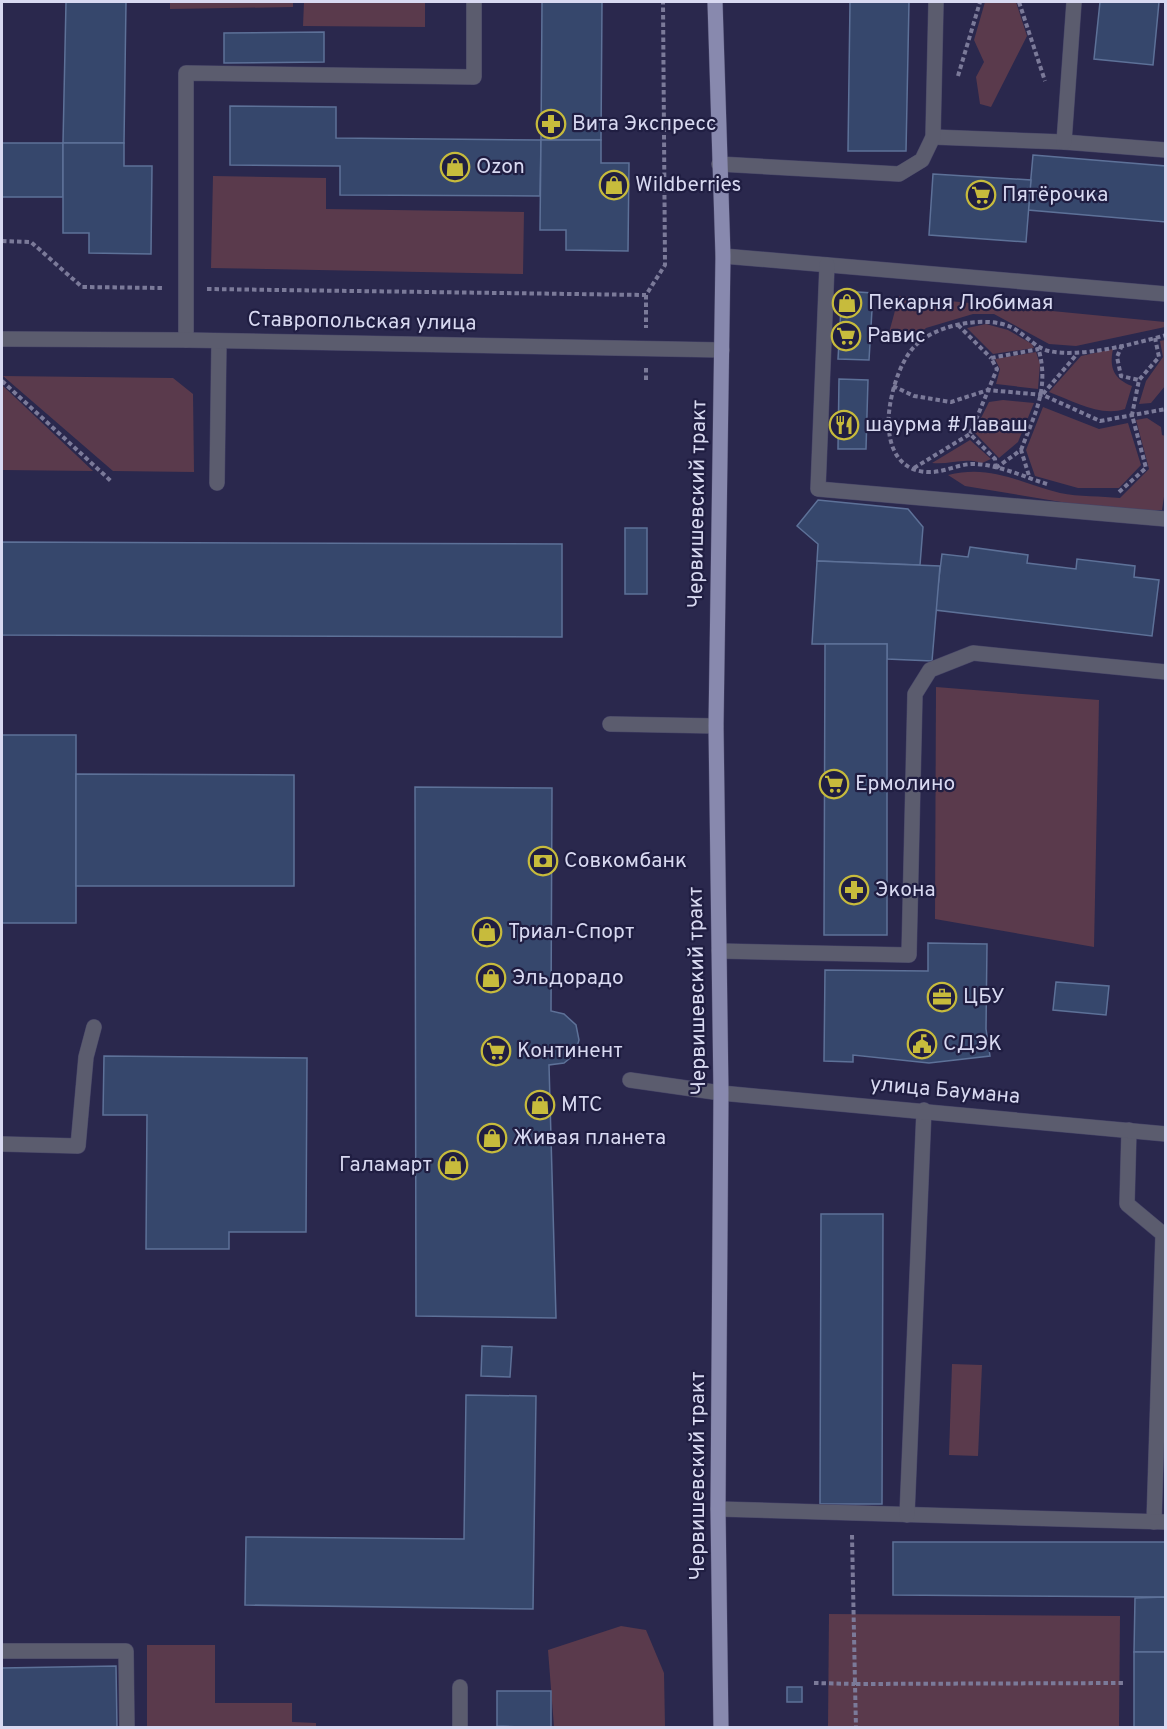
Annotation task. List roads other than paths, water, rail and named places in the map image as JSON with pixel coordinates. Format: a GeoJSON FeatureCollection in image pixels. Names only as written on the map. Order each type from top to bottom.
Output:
{"type":"FeatureCollection","features":[{"type":"Feature","properties":{"kind":"main road","name":"Червишевский тракт"},"geometry":{"type":"LineString","coordinates":[[716,2],[723,256],[716,726],[721,1093],[718,1509],[721,1728]]}},
{"type":"Feature","properties":{"kind":"street"},"geometry":{"type":"LineString","coordinates":[[186,339],[186,73],[474,77],[474,2]]}},
{"type":"Feature","properties":{"kind":"street"},"geometry":{"type":"LineString","coordinates":[[719,164],[899,174],[922,160],[933,137],[936,2]]}},
{"type":"Feature","properties":{"kind":"street"},"geometry":{"type":"LineString","coordinates":[[1064,142],[1074,2]]}},
{"type":"Feature","properties":{"kind":"street"},"geometry":{"type":"LineString","coordinates":[[933,137],[1064,142],[1166,150]]}},
{"type":"Feature","properties":{"kind":"street"},"geometry":{"type":"LineString","coordinates":[[723,256],[1166,294]]}},
{"type":"Feature","properties":{"kind":"street"},"geometry":{"type":"LineString","coordinates":[[827,265],[818,489],[1166,519]]}},
{"type":"Feature","properties":{"kind":"street","name":"Ставропольская улица"},"geometry":{"type":"LineString","coordinates":[[2,339],[186,339],[722,350]]}},
{"type":"Feature","properties":{"kind":"street"},"geometry":{"type":"LineString","coordinates":[[217,483],[219,341]]}},
{"type":"Feature","properties":{"kind":"street"},"geometry":{"type":"LineString","coordinates":[[719,951],[909,955],[915,694],[930,670],[973,653],[1166,672]]}},
{"type":"Feature","properties":{"kind":"street"},"geometry":{"type":"LineString","coordinates":[[610,724],[716,726]]}},
{"type":"Feature","properties":{"kind":"street"},"geometry":{"type":"LineString","coordinates":[[2,1144],[78,1146],[86,1057],[94,1028]]}},
{"type":"Feature","properties":{"kind":"street","name":"улица Баумана"},"geometry":{"type":"LineString","coordinates":[[630,1080],[721,1093],[1166,1134]]}},
{"type":"Feature","properties":{"kind":"street"},"geometry":{"type":"LineString","coordinates":[[907,1515],[924,1110]]}},
{"type":"Feature","properties":{"kind":"street"},"geometry":{"type":"LineString","coordinates":[[718,1509],[1160,1522],[1163,1234],[1127,1204],[1129,1130]]}},
{"type":"Feature","properties":{"kind":"street"},"geometry":{"type":"LineString","coordinates":[[2,1651],[126,1651],[127,1728]]}},
{"type":"Feature","properties":{"kind":"street"},"geometry":{"type":"LineString","coordinates":[[460,1687],[460,1728]]}},
{"type":"Feature","properties":{"kind":"place","name":"Вита Экспресс"},"geometry":{"type":"Point","coordinates":[551,124]}},
{"type":"Feature","properties":{"kind":"place","name":"Ozon"},"geometry":{"type":"Point","coordinates":[455,167]}},
{"type":"Feature","properties":{"kind":"place","name":"Wildberries"},"geometry":{"type":"Point","coordinates":[614,185]}},
{"type":"Feature","properties":{"kind":"place","name":"Пятёрочка"},"geometry":{"type":"Point","coordinates":[981,195]}},
{"type":"Feature","properties":{"kind":"place","name":"Пекарня Любимая"},"geometry":{"type":"Point","coordinates":[847,303]}},
{"type":"Feature","properties":{"kind":"place","name":"Равис"},"geometry":{"type":"Point","coordinates":[846,336]}},
{"type":"Feature","properties":{"kind":"place","name":"шаурма #Лаваш"},"geometry":{"type":"Point","coordinates":[844,425]}},
{"type":"Feature","properties":{"kind":"place","name":"Ермолино"},"geometry":{"type":"Point","coordinates":[834,784]}},
{"type":"Feature","properties":{"kind":"place","name":"Совкомбанк"},"geometry":{"type":"Point","coordinates":[543,861]}},
{"type":"Feature","properties":{"kind":"place","name":"Экона"},"geometry":{"type":"Point","coordinates":[854,890]}},
{"type":"Feature","properties":{"kind":"place","name":"Триал-Спорт"},"geometry":{"type":"Point","coordinates":[487,932]}},
{"type":"Feature","properties":{"kind":"place","name":"Эльдорадо"},"geometry":{"type":"Point","coordinates":[491,978]}},
{"type":"Feature","properties":{"kind":"place","name":"ЦБУ"},"geometry":{"type":"Point","coordinates":[942,997]}},
{"type":"Feature","properties":{"kind":"place","name":"СДЭК"},"geometry":{"type":"Point","coordinates":[922,1044]}},
{"type":"Feature","properties":{"kind":"place","name":"Континент"},"geometry":{"type":"Point","coordinates":[496,1051]}},
{"type":"Feature","properties":{"kind":"place","name":"МТС"},"geometry":{"type":"Point","coordinates":[540,1105]}},
{"type":"Feature","properties":{"kind":"place","name":"Живая планета"},"geometry":{"type":"Point","coordinates":[492,1138]}},
{"type":"Feature","properties":{"kind":"place","name":"Галамарт"},"geometry":{"type":"Point","coordinates":[453,1165]}}]}
